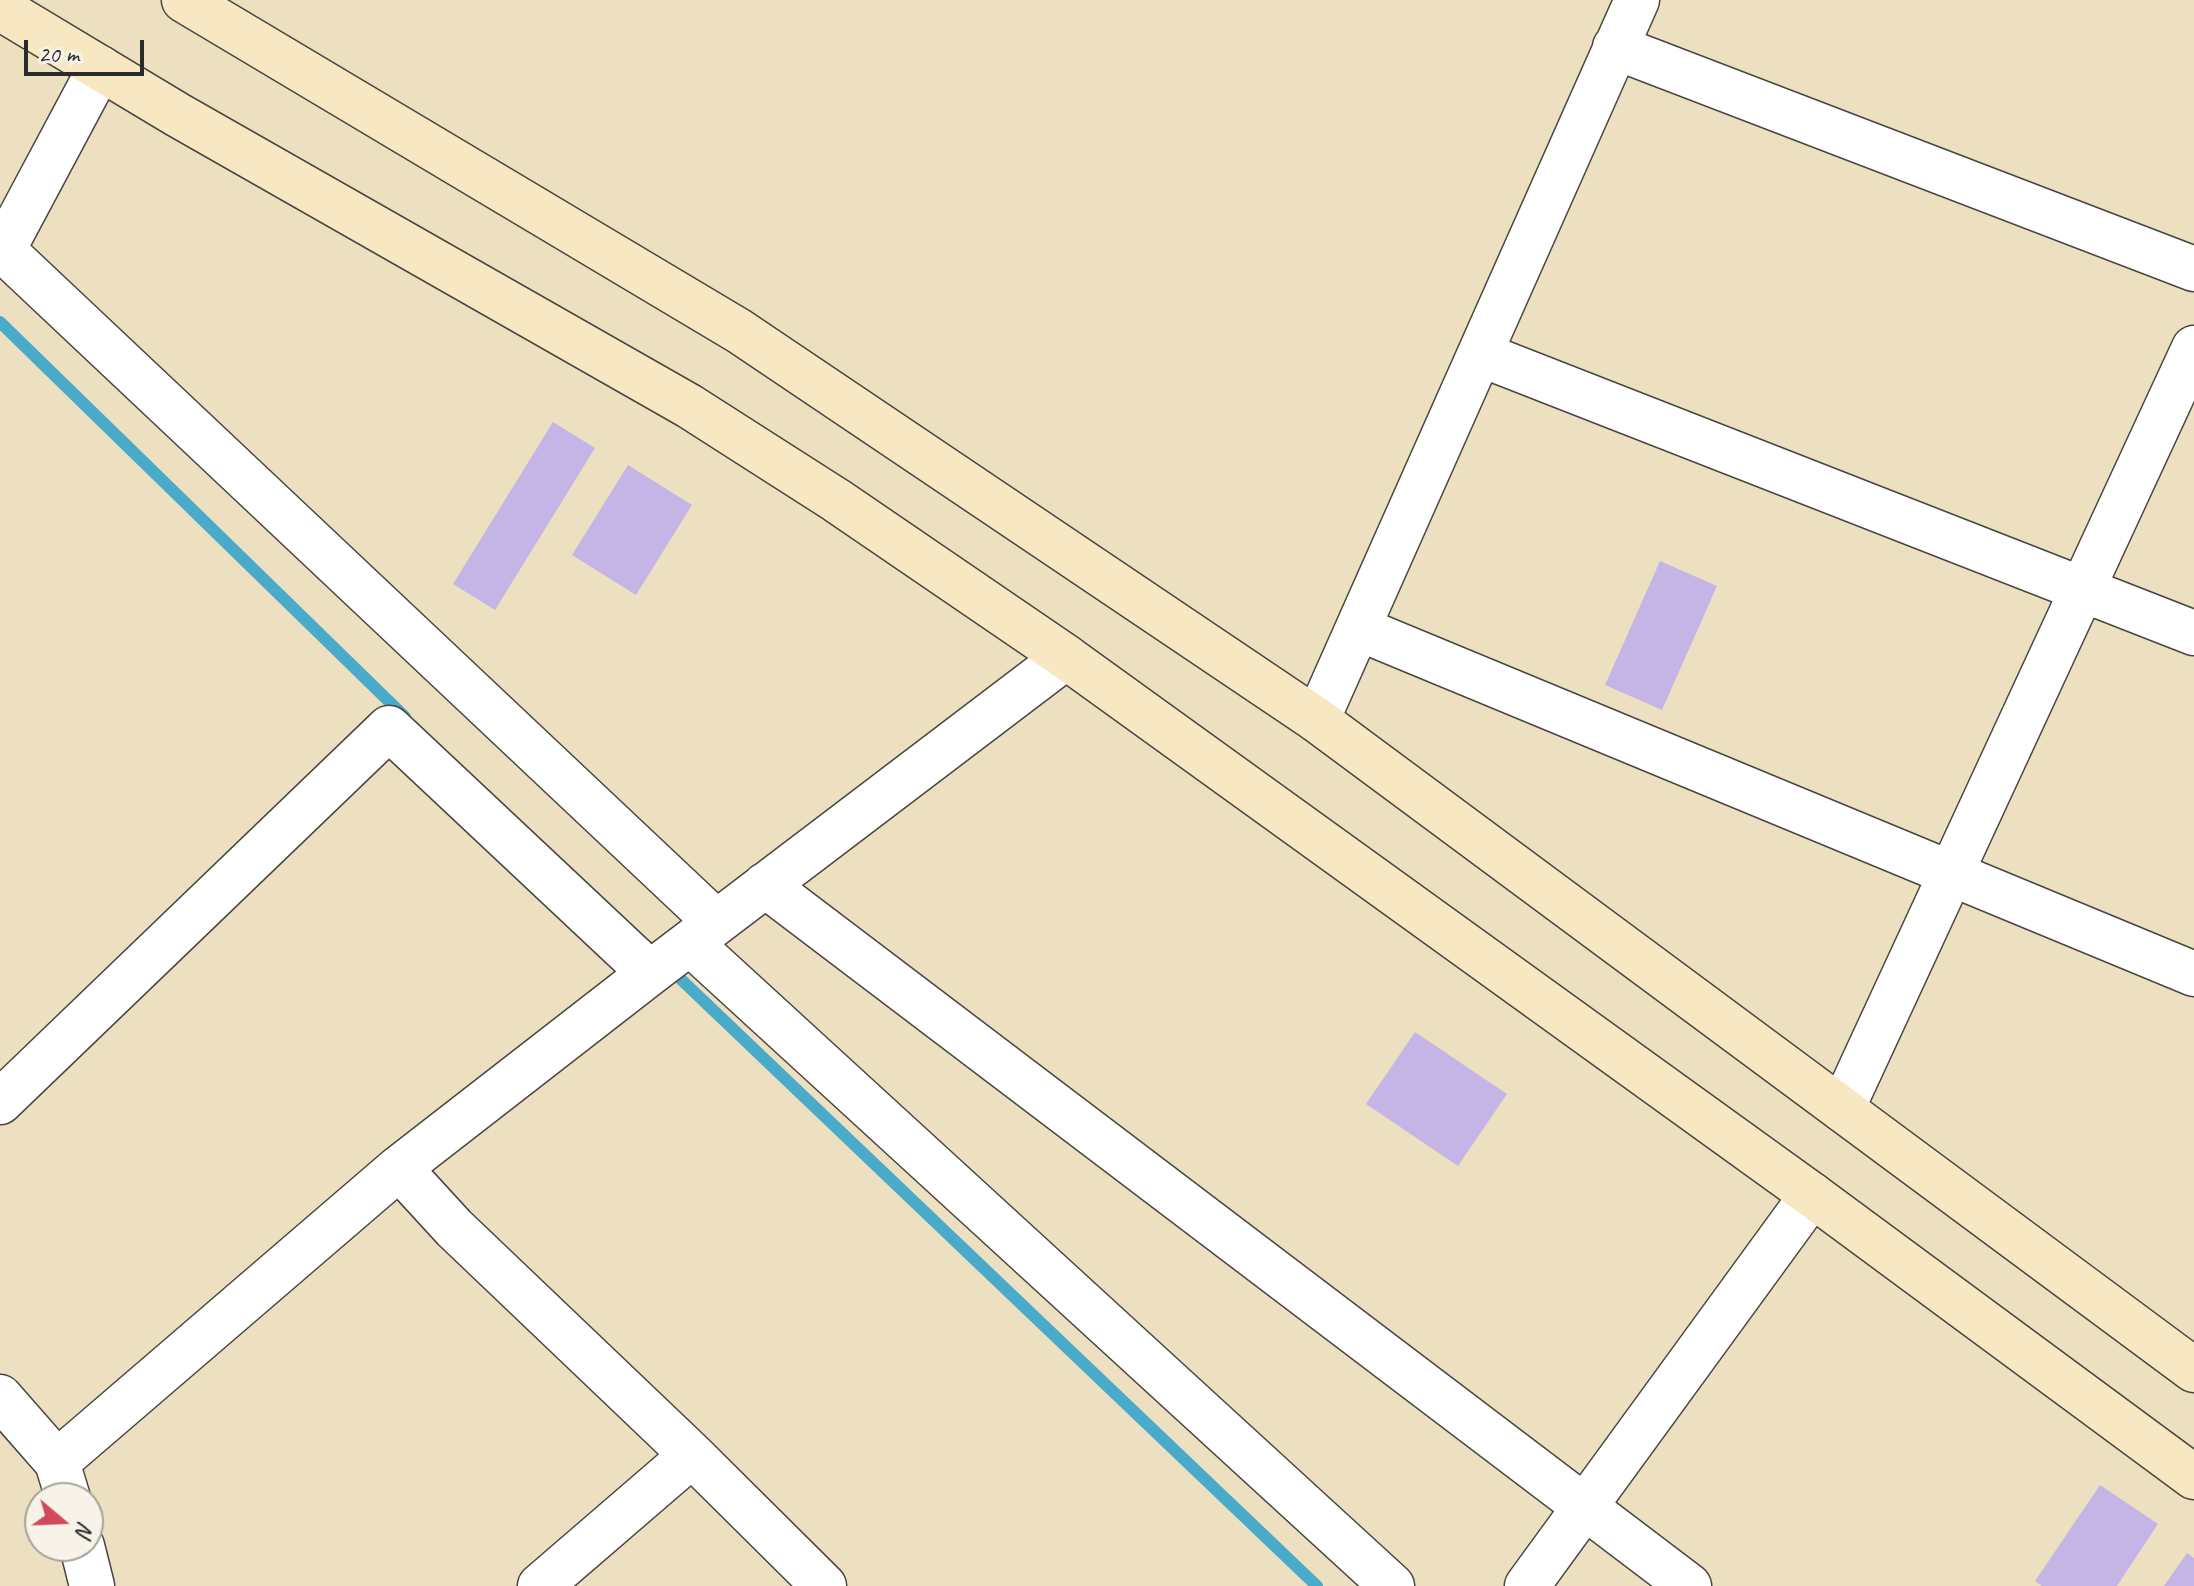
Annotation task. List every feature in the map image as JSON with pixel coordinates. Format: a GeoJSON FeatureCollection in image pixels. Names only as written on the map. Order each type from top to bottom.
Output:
{"type":"FeatureCollection","features":[{"type":"Feature","properties":{"kind":"main road"},"geometry":{"type":"LineString","coordinates":[[189,1],[739,331],[1317,720],[2194,1370]]}},
{"type":"Feature","properties":{"kind":"main road"},"geometry":{"type":"LineString","coordinates":[[0,8],[192,123],[689,406],[836,500],[1066,657],[1812,1195],[2194,1477]]}},
{"type":"Feature","properties":{"kind":"street"},"geometry":{"type":"LineString","coordinates":[[1317,720],[1637,0]]}},
{"type":"Feature","properties":{"kind":"street"},"geometry":{"type":"LineString","coordinates":[[1615,47],[2194,269]]}},
{"type":"Feature","properties":{"kind":"street"},"geometry":{"type":"LineString","coordinates":[[100,68],[3,250],[678,952]]}},
{"type":"Feature","properties":{"kind":"street"},"geometry":{"type":"LineString","coordinates":[[1842,1109],[2194,348]]}},
{"type":"Feature","properties":{"kind":"street"},"geometry":{"type":"LineString","coordinates":[[1480,354],[2194,633]]}},
{"type":"Feature","properties":{"kind":"street"},"geometry":{"type":"LineString","coordinates":[[1360,629],[2194,974]]}},
{"type":"Feature","properties":{"kind":"street"},"geometry":{"type":"LineString","coordinates":[[0,1397],[62,1480],[399,1168],[1066,657]]}},
{"type":"Feature","properties":{"kind":"street"},"geometry":{"type":"LineString","coordinates":[[0,1102],[389,728],[678,952],[1392,1586]]}},
{"type":"Feature","properties":{"kind":"street"},"geometry":{"type":"LineString","coordinates":[[765,885],[1689,1586]]}},
{"type":"Feature","properties":{"kind":"street"},"geometry":{"type":"LineString","coordinates":[[399,1168],[454,1228],[824,1586]]}},
{"type":"Feature","properties":{"kind":"street"},"geometry":{"type":"LineString","coordinates":[[1527,1586],[1812,1195]]}},
{"type":"Feature","properties":{"kind":"street"},"geometry":{"type":"LineString","coordinates":[[540,1586],[692,1455]]}},
{"type":"Feature","properties":{"kind":"street"},"geometry":{"type":"LineString","coordinates":[[86,1562],[92,1586]]}},
{"type":"Feature","properties":{"kind":"building"},"geometry":{"type":"Polygon","coordinates":[[[553,422],[595,448],[495,610],[453,584],[553,422]]]}},
{"type":"Feature","properties":{"kind":"building"},"geometry":{"type":"Polygon","coordinates":[[[628,465],[692,505],[636,595],[572,555],[628,465]]]}},
{"type":"Feature","properties":{"kind":"building"},"geometry":{"type":"Polygon","coordinates":[[[1660,561],[1717,586],[1662,710],[1605,685],[1660,561]]]}},
{"type":"Feature","properties":{"kind":"building"},"geometry":{"type":"Polygon","coordinates":[[[1415,1032],[1507,1094],[1458,1166],[1366,1104],[1415,1032]]]}},
{"type":"Feature","properties":{"kind":"building"},"geometry":{"type":"Polygon","coordinates":[[[2100,1485],[2158,1524],[2117,1586],[2042,1586],[2035,1581],[2100,1485]]]}},
{"type":"Feature","properties":{"kind":"building"},"geometry":{"type":"Polygon","coordinates":[[[2187,1553],[2194,1558],[2194,1586],[2164,1586],[2187,1553]]]}},
{"type":"Feature","properties":{"kind":"waterway"},"geometry":{"type":"LineString","coordinates":[[0,322],[405,717]]}},
{"type":"Feature","properties":{"kind":"waterway"},"geometry":{"type":"LineString","coordinates":[[668,967],[1317,1586]]}}]}
